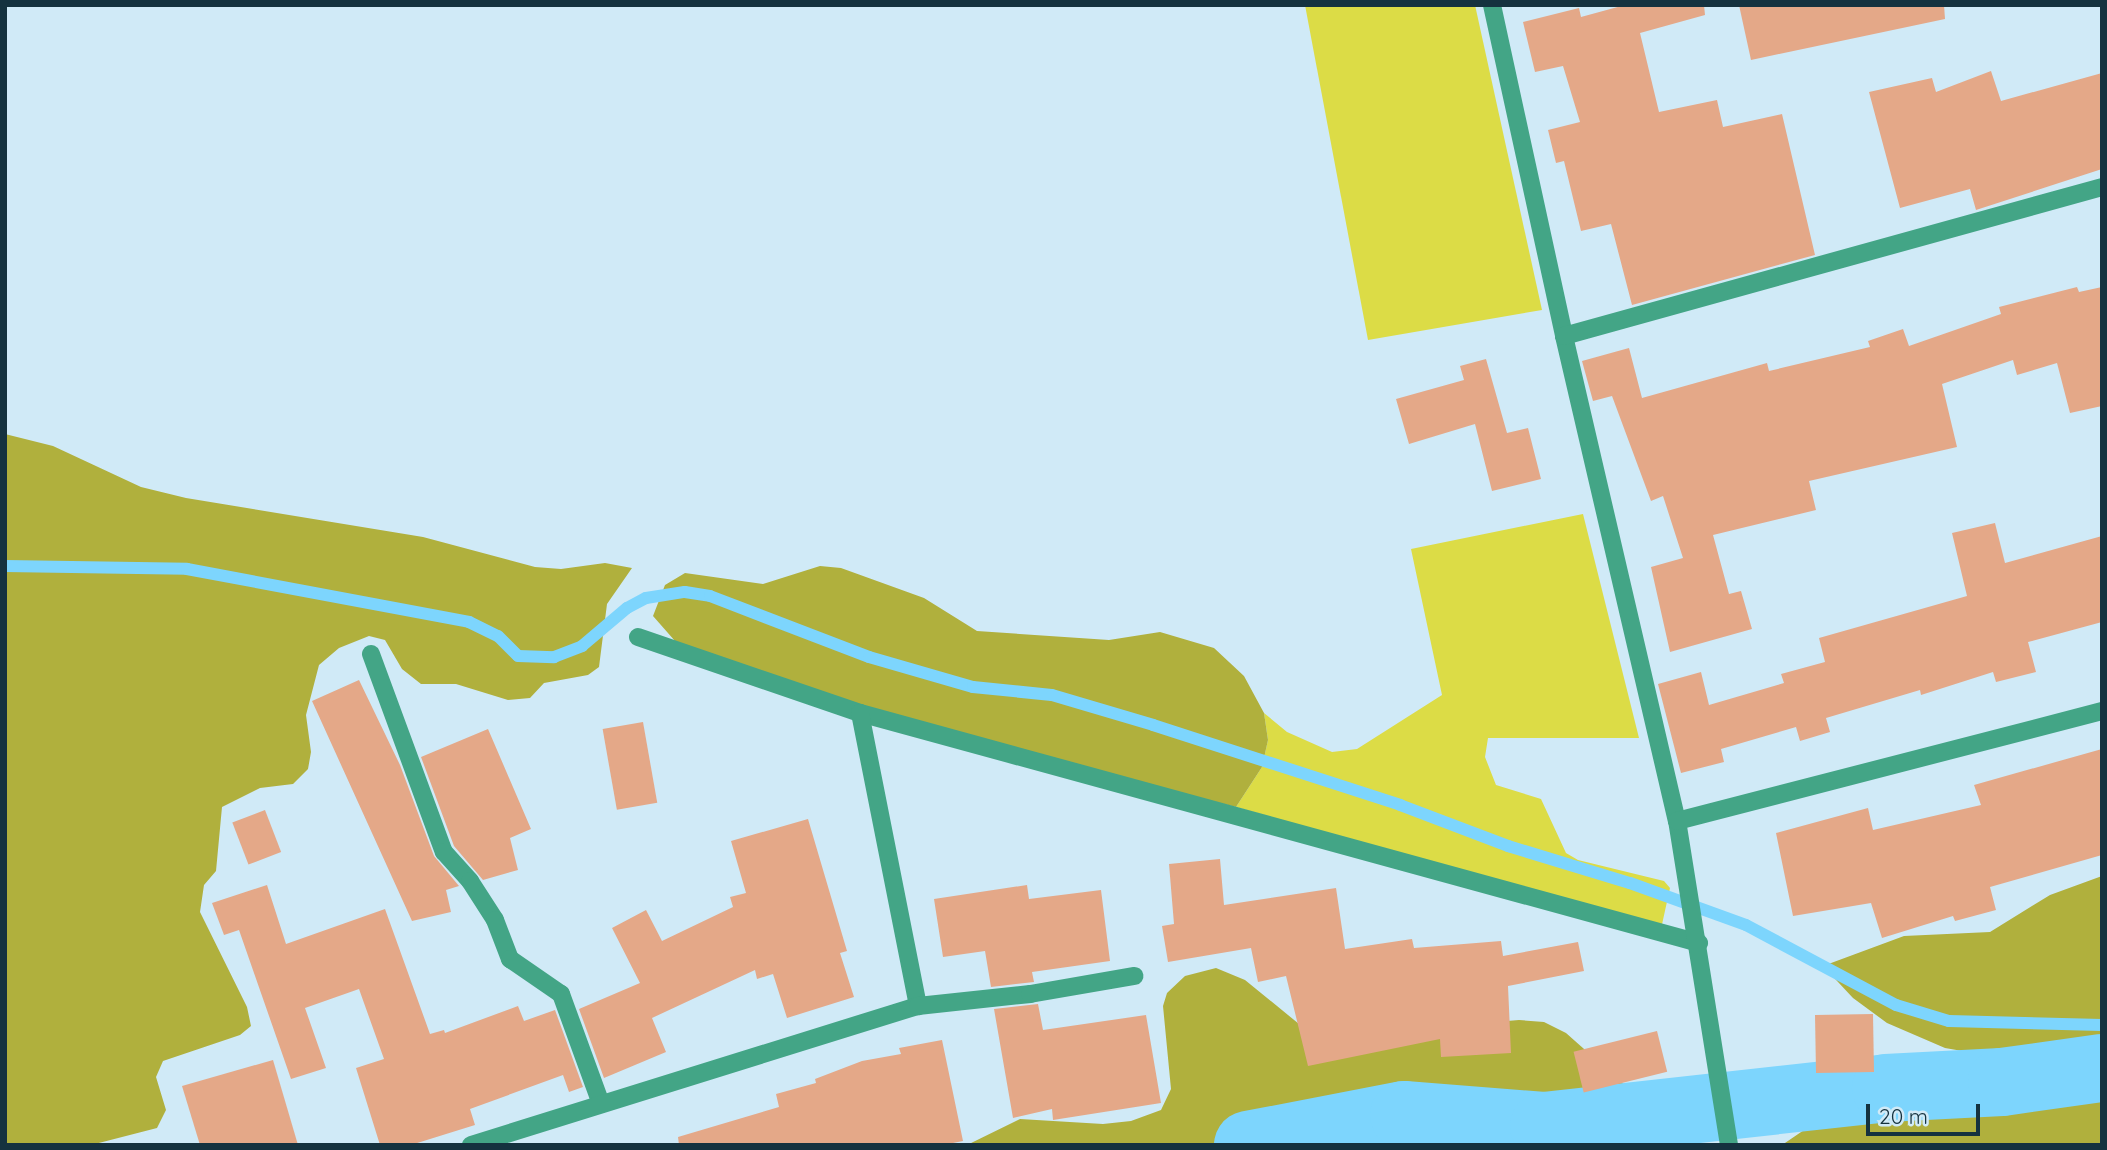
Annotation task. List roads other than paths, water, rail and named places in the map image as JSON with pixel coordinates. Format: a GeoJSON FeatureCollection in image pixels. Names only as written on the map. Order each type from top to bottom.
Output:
{"type":"FeatureCollection","features":[{"type":"Feature","properties":{"kind":"street"},"geometry":{"type":"LineString","coordinates":[[1492,5],[1564,336],[1678,821],[1729,1145]]}},
{"type":"Feature","properties":{"kind":"street"},"geometry":{"type":"LineString","coordinates":[[1564,336],[2102,187]]}},
{"type":"Feature","properties":{"kind":"street"},"geometry":{"type":"LineString","coordinates":[[638,637],[860,713],[1699,943]]}},
{"type":"Feature","properties":{"kind":"street"},"geometry":{"type":"LineString","coordinates":[[371,654],[444,852],[470,881],[495,919],[510,959],[561,994],[601,1104]]}},
{"type":"Feature","properties":{"kind":"street"},"geometry":{"type":"LineString","coordinates":[[1678,821],[2102,711]]}},
{"type":"Feature","properties":{"kind":"street"},"geometry":{"type":"LineString","coordinates":[[860,713],[918,1006]]}},
{"type":"Feature","properties":{"kind":"street"},"geometry":{"type":"LineString","coordinates":[[471,1145],[918,1006],[1030,994],[1134,976]]}},
{"type":"Feature","properties":{"kind":"waterway"},"geometry":{"type":"LineString","coordinates":[[5,566],[187,569],[469,622],[498,636],[518,656],[554,657],[582,646],[627,608],[646,598],[685,592],[710,596],[869,657],[973,687],[1052,695],[1400,805],[1508,846],[1630,883],[1746,925],[1896,1005],[1949,1021],[2102,1025]]}},
{"type":"Feature","properties":{"kind":"waterway"},"geometry":{"type":"LineString","coordinates":[[1248,1145],[1404,1115],[1544,1126],[1886,1088],[2002,1082],[2102,1068]]}}]}
